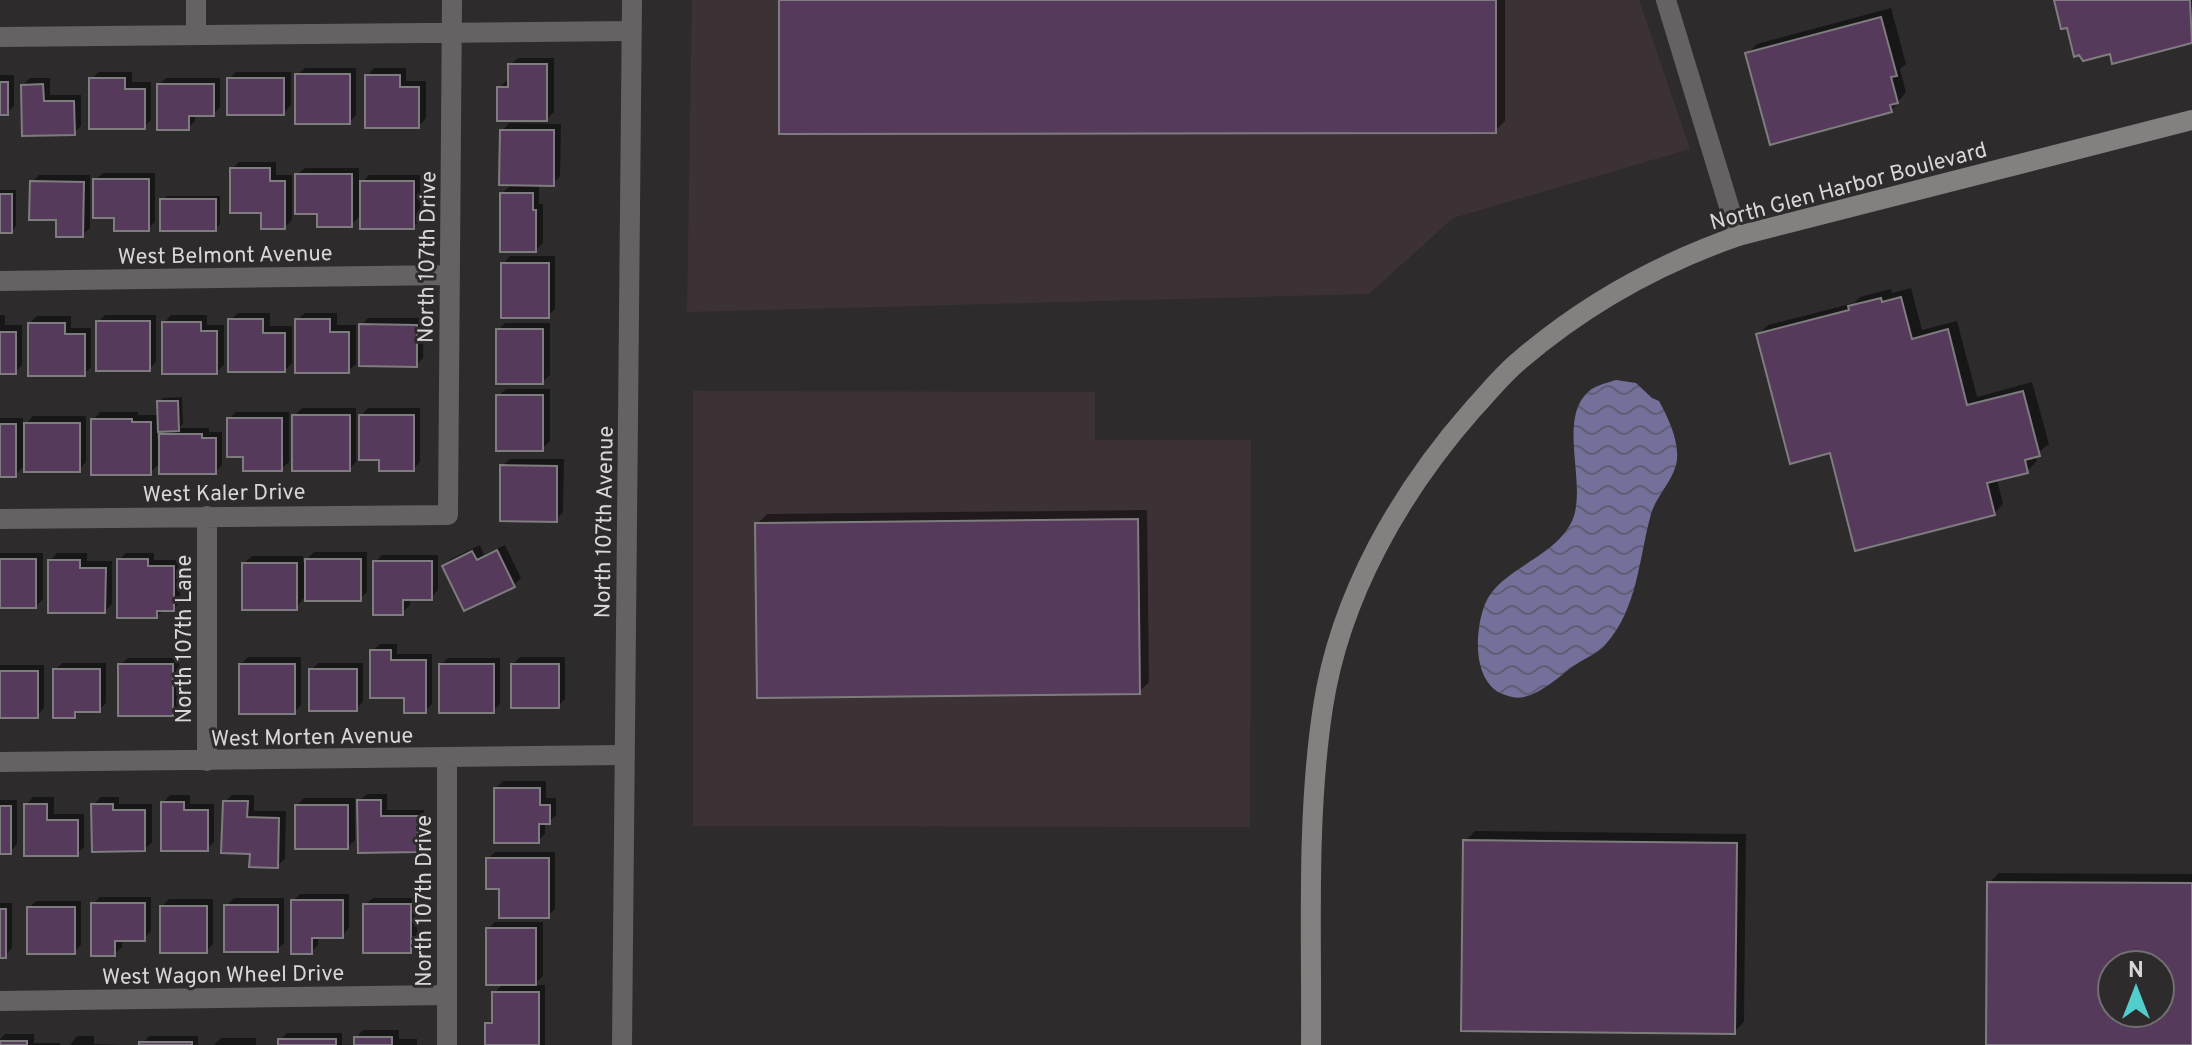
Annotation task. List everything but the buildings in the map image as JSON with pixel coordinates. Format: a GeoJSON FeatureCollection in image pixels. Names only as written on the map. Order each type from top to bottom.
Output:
{"type":"FeatureCollection","features":[{"type":"Feature","properties":{"kind":"main road","name":"North Glen Harbor Boulevard"},"geometry":{"type":"LineString","coordinates":[[1311,1045],[1313,826],[1323,705],[1336,650],[1355,594],[1412,487],[1455,430],[1518,361],[1627,284],[1667,264],[1738,236],[2192,120]]}},
{"type":"Feature","properties":{"kind":"street"},"geometry":{"type":"LineString","coordinates":[[196,0],[196,34]]}},
{"type":"Feature","properties":{"kind":"street","name":"North 107th Drive"},"geometry":{"type":"LineString","coordinates":[[448,515],[452,0]]}},
{"type":"Feature","properties":{"kind":"street","name":"North 107th Avenue"},"geometry":{"type":"LineString","coordinates":[[622,1045],[632,0]]}},
{"type":"Feature","properties":{"kind":"street"},"geometry":{"type":"LineString","coordinates":[[1666,0],[1738,236]]}},
{"type":"Feature","properties":{"kind":"street"},"geometry":{"type":"LineString","coordinates":[[0,37],[631,31]]}},
{"type":"Feature","properties":{"kind":"street","name":"West Belmont Avenue"},"geometry":{"type":"LineString","coordinates":[[0,281],[450,275]]}},
{"type":"Feature","properties":{"kind":"street","name":"West Kaler Drive"},"geometry":{"type":"LineString","coordinates":[[0,519],[448,515]]}},
{"type":"Feature","properties":{"kind":"street","name":"North 107th Lane"},"geometry":{"type":"LineString","coordinates":[[207,516],[207,761]]}},
{"type":"Feature","properties":{"kind":"street","name":"West Morten Avenue"},"geometry":{"type":"LineString","coordinates":[[0,762],[624,755]]}},
{"type":"Feature","properties":{"kind":"street","name":"North 107th Drive"},"geometry":{"type":"LineString","coordinates":[[447,758],[447,1045]]}},
{"type":"Feature","properties":{"kind":"street","name":"West Wagon Wheel Drive"},"geometry":{"type":"LineString","coordinates":[[0,1001],[447,995]]}},
{"type":"Feature","properties":{"kind":"shaded area"},"geometry":{"type":"Polygon","coordinates":[[[692,0],[1639,0],[1690,149],[1453,218],[1369,294],[687,312],[692,0]]]}},
{"type":"Feature","properties":{"kind":"shaded area"},"geometry":{"type":"Polygon","coordinates":[[[693,391],[1095,392],[1095,440],[1251,440],[1250,827],[693,826],[693,391]]]}},
{"type":"Feature","properties":{"kind":"water"},"geometry":{"type":"Polygon","coordinates":[[[1616,380],[1636,383],[1659,401],[1677,449],[1674,472],[1651,514],[1631,599],[1616,631],[1598,651],[1531,695],[1521,698],[1500,693],[1491,686],[1480,665],[1479,627],[1485,604],[1502,581],[1553,545],[1572,521],[1576,507],[1574,436],[1579,404],[1591,390],[1616,380]]]}}]}
